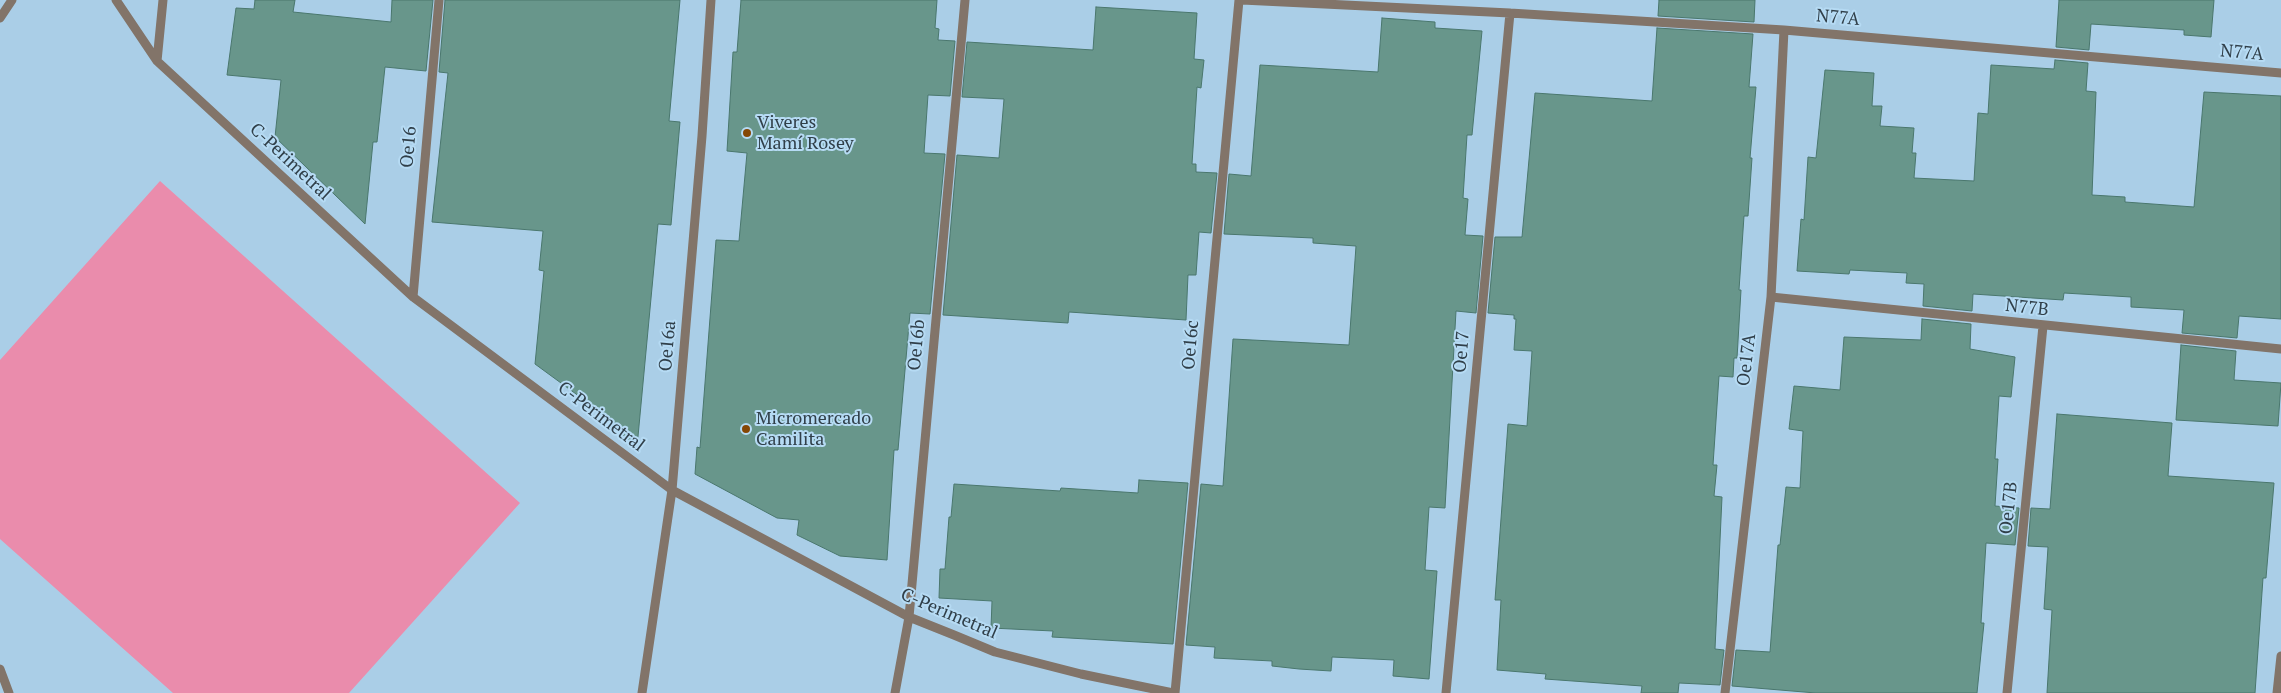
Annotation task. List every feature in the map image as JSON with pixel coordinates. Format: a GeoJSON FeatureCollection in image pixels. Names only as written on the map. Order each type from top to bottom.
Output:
{"type":"FeatureCollection","features":[{"type":"Feature","properties":{"kind":"street"},"geometry":{"type":"LineString","coordinates":[[0,18],[12,0]]}},
{"type":"Feature","properties":{"kind":"street","name":"C-Perimetral"},"geometry":{"type":"LineString","coordinates":[[116,0],[158,61],[412,297],[672,490],[909,617],[995,652],[1081,674],[1174,693]]}},
{"type":"Feature","properties":{"kind":"street"},"geometry":{"type":"LineString","coordinates":[[158,61],[163,0]]}},
{"type":"Feature","properties":{"kind":"street","name":"Oe16"},"geometry":{"type":"LineString","coordinates":[[412,297],[439,0]]}},
{"type":"Feature","properties":{"kind":"street","name":"Oe16a"},"geometry":{"type":"LineString","coordinates":[[642,693],[672,490],[702,136],[711,0]]}},
{"type":"Feature","properties":{"kind":"street","name":"Oe16b"},"geometry":{"type":"LineString","coordinates":[[895,693],[909,617],[964,0]]}},
{"type":"Feature","properties":{"kind":"street","name":"N77A"},"geometry":{"type":"LineString","coordinates":[[1241,0],[1510,13],[1784,30],[2281,73]]}},
{"type":"Feature","properties":{"kind":"street","name":"Oe16c"},"geometry":{"type":"LineString","coordinates":[[1174,693],[1241,0]]}},
{"type":"Feature","properties":{"kind":"street","name":"Oe17"},"geometry":{"type":"LineString","coordinates":[[1446,693],[1510,13]]}},
{"type":"Feature","properties":{"kind":"street","name":"Oe17A"},"geometry":{"type":"LineString","coordinates":[[1725,693],[1771,297],[1784,30]]}},
{"type":"Feature","properties":{"kind":"street","name":"N77B"},"geometry":{"type":"LineString","coordinates":[[1771,297],[2281,349]]}},
{"type":"Feature","properties":{"kind":"street","name":"Oe17B"},"geometry":{"type":"LineString","coordinates":[[2007,693],[2043,326]]}},
{"type":"Feature","properties":{"kind":"street"},"geometry":{"type":"LineString","coordinates":[[2277,693],[2281,656]]}},
{"type":"Feature","properties":{"kind":"street"},"geometry":{"type":"LineString","coordinates":[[0,669],[9,693]]}},
{"type":"Feature","properties":{"kind":"shaded area"},"geometry":{"type":"Polygon","coordinates":[[[160,181],[520,503],[349,693],[173,693],[0,539],[0,360],[160,181]]]}},
{"type":"Feature","properties":{"kind":"building"},"geometry":{"type":"Polygon","coordinates":[[[255,0],[295,0],[293,12],[391,22],[392,0],[433,0],[426,71],[385,67],[377,142],[373,142],[365,224],[275,137],[281,80],[227,75],[236,8],[254,9],[255,0]]]}},
{"type":"Feature","properties":{"kind":"building"},"geometry":{"type":"Polygon","coordinates":[[[445,0],[680,0],[669,121],[680,122],[671,225],[658,224],[637,447],[576,394],[535,364],[544,271],[539,270],[543,231],[432,222],[448,73],[439,72],[445,0]]]}},
{"type":"Feature","properties":{"kind":"building"},"geometry":{"type":"Polygon","coordinates":[[[741,0],[937,0],[935,28],[939,29],[938,40],[955,41],[950,96],[928,95],[924,153],[945,154],[930,314],[910,313],[898,450],[894,450],[887,560],[840,556],[797,535],[799,520],[777,518],[695,474],[697,447],[700,448],[716,240],[739,241],[747,153],[727,151],[733,52],[737,52],[741,0]]]}},
{"type":"Feature","properties":{"kind":"building"},"geometry":{"type":"Polygon","coordinates":[[[1659,0],[1755,0],[1754,22],[1658,16],[1659,0]]]}},
{"type":"Feature","properties":{"kind":"building"},"geometry":{"type":"Polygon","coordinates":[[[2059,0],[2214,0],[2211,37],[2184,35],[2184,30],[2091,24],[2089,50],[2056,47],[2059,0]]]}},
{"type":"Feature","properties":{"kind":"building"},"geometry":{"type":"Polygon","coordinates":[[[1096,7],[1197,13],[1194,59],[1204,60],[1201,88],[1197,87],[1192,164],[1196,164],[1196,172],[1217,173],[1211,233],[1199,232],[1196,275],[1188,275],[1186,320],[1069,312],[1068,323],[943,315],[957,155],[999,158],[1004,99],[962,97],[967,42],[1093,50],[1096,7]]]}},
{"type":"Feature","properties":{"kind":"building"},"geometry":{"type":"Polygon","coordinates":[[[1382,18],[1435,22],[1435,28],[1482,31],[1472,135],[1467,135],[1463,198],[1468,199],[1465,235],[1483,236],[1476,313],[1456,311],[1445,508],[1429,507],[1425,570],[1437,571],[1429,679],[1393,676],[1394,660],[1332,657],[1331,671],[1299,669],[1272,666],[1272,661],[1214,658],[1215,647],[1186,645],[1201,484],[1223,486],[1233,339],[1349,345],[1356,246],[1313,243],[1313,238],[1224,234],[1229,174],[1251,176],[1260,65],[1378,72],[1382,18]]]}},
{"type":"Feature","properties":{"kind":"building"},"geometry":{"type":"Polygon","coordinates":[[[1657,28],[1753,34],[1749,87],[1756,87],[1750,158],[1752,158],[1748,216],[1744,216],[1737,358],[1734,358],[1733,377],[1719,376],[1713,465],[1717,465],[1714,496],[1722,497],[1715,649],[1724,650],[1720,685],[1679,683],[1678,693],[1641,693],[1642,686],[1545,679],[1546,674],[1497,670],[1501,600],[1495,600],[1508,424],[1527,426],[1532,351],[1514,350],[1516,319],[1514,319],[1514,315],[1488,313],[1495,237],[1522,237],[1535,93],[1652,101],[1657,28]]]}},
{"type":"Feature","properties":{"kind":"building"},"geometry":{"type":"Polygon","coordinates":[[[2055,60],[2088,63],[2086,91],[2096,92],[2092,195],[2125,197],[2125,202],[2194,207],[2204,92],[2281,96],[2281,319],[2239,316],[2237,338],[2182,333],[2184,310],[2131,307],[2131,297],[2064,293],[2063,300],[1973,294],[1972,311],[1923,306],[1924,284],[1906,283],[1907,273],[1850,270],[1849,274],[1797,271],[1801,219],[1804,220],[1808,157],[1816,158],[1825,70],[1874,73],[1872,106],[1882,106],[1880,126],[1914,128],[1912,153],[1916,153],[1914,178],[1974,181],[1978,113],[1988,114],[1991,65],[2054,69],[2055,60]]]}},
{"type":"Feature","properties":{"kind":"building"},"geometry":{"type":"Polygon","coordinates":[[[1922,319],[1971,324],[1970,349],[2015,357],[2011,397],[1999,396],[1995,459],[1998,459],[1995,506],[2019,508],[2015,545],[1986,543],[1981,623],[1984,623],[1977,693],[1816,693],[1732,686],[1736,650],[1770,652],[1778,545],[1780,545],[1786,487],[1800,488],[1803,431],[1789,429],[1794,386],[1840,390],[1844,337],[1921,340],[1922,319]]]}},
{"type":"Feature","properties":{"kind":"building"},"geometry":{"type":"Polygon","coordinates":[[[2181,345],[2236,351],[2234,380],[2281,383],[2278,426],[2176,420],[2181,345]]]}},
{"type":"Feature","properties":{"kind":"building"},"geometry":{"type":"Polygon","coordinates":[[[2057,414],[2172,423],[2168,476],[2274,483],[2266,578],[2263,578],[2255,693],[2047,693],[2052,610],[2044,609],[2048,547],[2028,546],[2031,508],[2050,509],[2057,414]]]}},
{"type":"Feature","properties":{"kind":"building"},"geometry":{"type":"Polygon","coordinates":[[[1139,480],[1188,483],[1173,644],[1052,637],[1053,631],[991,628],[992,601],[939,598],[940,569],[945,569],[954,484],[1060,491],[1061,488],[1138,493],[1139,480]]]}},
{"type":"Feature","properties":{"kind":"place","name":"Viveres Mamí Rosey"},"geometry":{"type":"Point","coordinates":[747,133]}},
{"type":"Feature","properties":{"kind":"place","name":"Micromercado Camilita"},"geometry":{"type":"Point","coordinates":[746,429]}}]}
